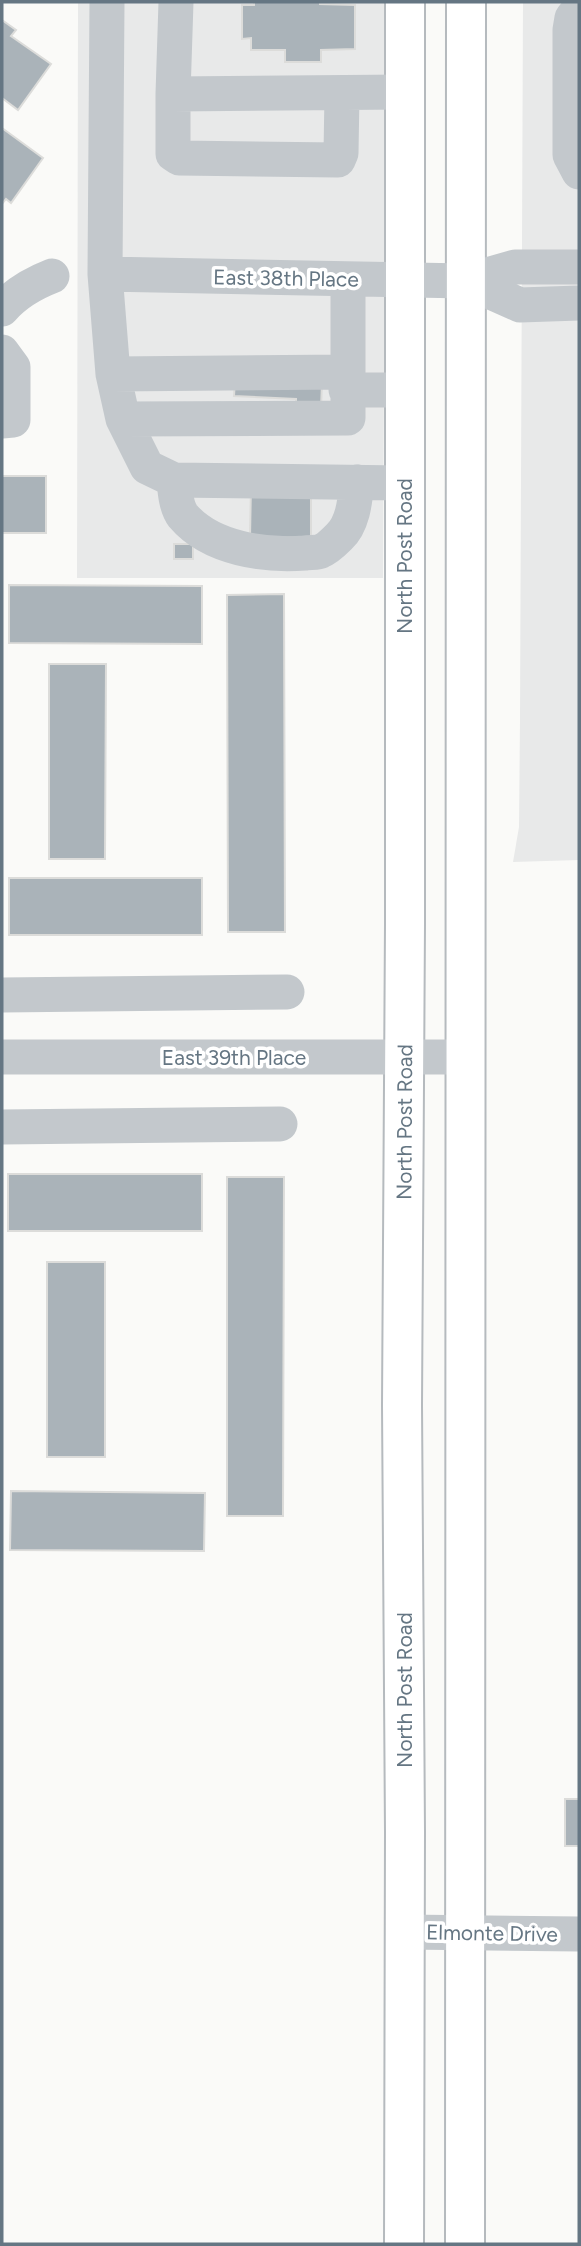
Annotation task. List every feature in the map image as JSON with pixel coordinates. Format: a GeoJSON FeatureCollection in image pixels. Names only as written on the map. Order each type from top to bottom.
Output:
{"type":"FeatureCollection","features":[{"type":"Feature","properties":{"kind":"main road","name":"North Post Road"},"geometry":{"type":"LineString","coordinates":[[404,2244],[402,1405],[405,2]]}},
{"type":"Feature","properties":{"kind":"main road"},"geometry":{"type":"LineString","coordinates":[[465,2244],[466,2]]}},
{"type":"Feature","properties":{"kind":"street"},"geometry":{"type":"LineString","coordinates":[[107,2],[105,275],[113,374],[123,419],[146,467],[174,480],[404,483]]}},
{"type":"Feature","properties":{"kind":"street"},"geometry":{"type":"LineString","coordinates":[[176,2],[172,145],[173,154],[179,158],[338,160],[342,145],[342,94]]}},
{"type":"Feature","properties":{"kind":"street"},"geometry":{"type":"LineString","coordinates":[[579,9],[572,18],[570,30],[570,155],[579,172]]}},
{"type":"Feature","properties":{"kind":"street"},"geometry":{"type":"LineString","coordinates":[[173,94],[405,92]]}},
{"type":"Feature","properties":{"kind":"street"},"geometry":{"type":"LineString","coordinates":[[466,281],[516,267],[579,267]]}},
{"type":"Feature","properties":{"kind":"street","name":"East 38th Place"},"geometry":{"type":"LineString","coordinates":[[105,275],[466,281]]}},
{"type":"Feature","properties":{"kind":"street"},"geometry":{"type":"LineString","coordinates":[[2,309],[40,280],[52,276]]}},
{"type":"Feature","properties":{"kind":"street"},"geometry":{"type":"LineString","coordinates":[[347,393],[348,279]]}},
{"type":"Feature","properties":{"kind":"street"},"geometry":{"type":"LineString","coordinates":[[466,281],[520,305],[579,303]]}},
{"type":"Feature","properties":{"kind":"street"},"geometry":{"type":"LineString","coordinates":[[2,352],[13,366],[13,420],[2,421]]}},
{"type":"Feature","properties":{"kind":"street"},"geometry":{"type":"LineString","coordinates":[[113,374],[347,393]]}},
{"type":"Feature","properties":{"kind":"street"},"geometry":{"type":"LineString","coordinates":[[123,419],[347,393],[404,390]]}},
{"type":"Feature","properties":{"kind":"street"},"geometry":{"type":"LineString","coordinates":[[174,480],[182,515],[204,533],[226,544],[258,551],[292,554],[321,551],[341,536],[354,512],[357,482]]}},
{"type":"Feature","properties":{"kind":"street"},"geometry":{"type":"LineString","coordinates":[[2,995],[287,992]]}},
{"type":"Feature","properties":{"kind":"street","name":"East 39th Place"},"geometry":{"type":"LineString","coordinates":[[2,1057],[466,1057]]}},
{"type":"Feature","properties":{"kind":"street"},"geometry":{"type":"LineString","coordinates":[[2,1127],[280,1124]]}},
{"type":"Feature","properties":{"kind":"street","name":"Elmonte Drive"},"geometry":{"type":"LineString","coordinates":[[405,1932],[579,1934]]}},
{"type":"Feature","properties":{"kind":"shaded area"},"geometry":{"type":"Polygon","coordinates":[[[78,2],[386,2],[383,578],[77,578],[78,2]]]}},
{"type":"Feature","properties":{"kind":"shaded area"},"geometry":{"type":"Polygon","coordinates":[[[523,2],[579,2],[579,860],[513,862],[519,827],[523,2]]]}},
{"type":"Feature","properties":{"kind":"building"},"geometry":{"type":"Polygon","coordinates":[[[254,2],[355,5],[355,49],[321,50],[321,62],[285,62],[285,50],[251,50],[251,38],[242,39],[242,5],[254,5],[254,2]]]}},
{"type":"Feature","properties":{"kind":"building"},"geometry":{"type":"Polygon","coordinates":[[[2,20],[16,30],[11,36],[51,64],[18,110],[2,98],[2,20]]]}},
{"type":"Feature","properties":{"kind":"building"},"geometry":{"type":"Polygon","coordinates":[[[2,128],[43,158],[11,203],[6,199],[2,204],[2,128]]]}},
{"type":"Feature","properties":{"kind":"building"},"geometry":{"type":"Polygon","coordinates":[[[235,379],[322,383],[321,408],[296,407],[296,399],[234,396],[235,379]]]}},
{"type":"Feature","properties":{"kind":"building"},"geometry":{"type":"Polygon","coordinates":[[[2,476],[46,476],[46,533],[2,533],[2,476]]]}},
{"type":"Feature","properties":{"kind":"building"},"geometry":{"type":"Polygon","coordinates":[[[251,485],[311,486],[311,538],[250,537],[251,485]]]}},
{"type":"Feature","properties":{"kind":"building"},"geometry":{"type":"Polygon","coordinates":[[[174,544],[193,544],[193,559],[174,559],[174,544]]]}},
{"type":"Feature","properties":{"kind":"building"},"geometry":{"type":"Polygon","coordinates":[[[9,585],[202,586],[202,644],[9,643],[9,585]]]}},
{"type":"Feature","properties":{"kind":"building"},"geometry":{"type":"Polygon","coordinates":[[[284,594],[285,932],[228,932],[227,595],[284,594]]]}},
{"type":"Feature","properties":{"kind":"building"},"geometry":{"type":"Polygon","coordinates":[[[49,664],[106,664],[105,859],[49,859],[49,664]]]}},
{"type":"Feature","properties":{"kind":"building"},"geometry":{"type":"Polygon","coordinates":[[[9,878],[202,878],[202,935],[9,935],[9,878]]]}},
{"type":"Feature","properties":{"kind":"building"},"geometry":{"type":"Polygon","coordinates":[[[8,1174],[202,1174],[202,1231],[8,1231],[8,1174]]]}},
{"type":"Feature","properties":{"kind":"building"},"geometry":{"type":"Polygon","coordinates":[[[227,1177],[284,1177],[283,1516],[227,1516],[227,1177]]]}},
{"type":"Feature","properties":{"kind":"building"},"geometry":{"type":"Polygon","coordinates":[[[47,1262],[105,1262],[105,1457],[47,1457],[47,1262]]]}},
{"type":"Feature","properties":{"kind":"building"},"geometry":{"type":"Polygon","coordinates":[[[11,1491],[205,1493],[204,1551],[10,1550],[11,1491]]]}},
{"type":"Feature","properties":{"kind":"building"},"geometry":{"type":"Polygon","coordinates":[[[565,1799],[579,1799],[579,1846],[565,1846],[565,1799]]]}}]}
